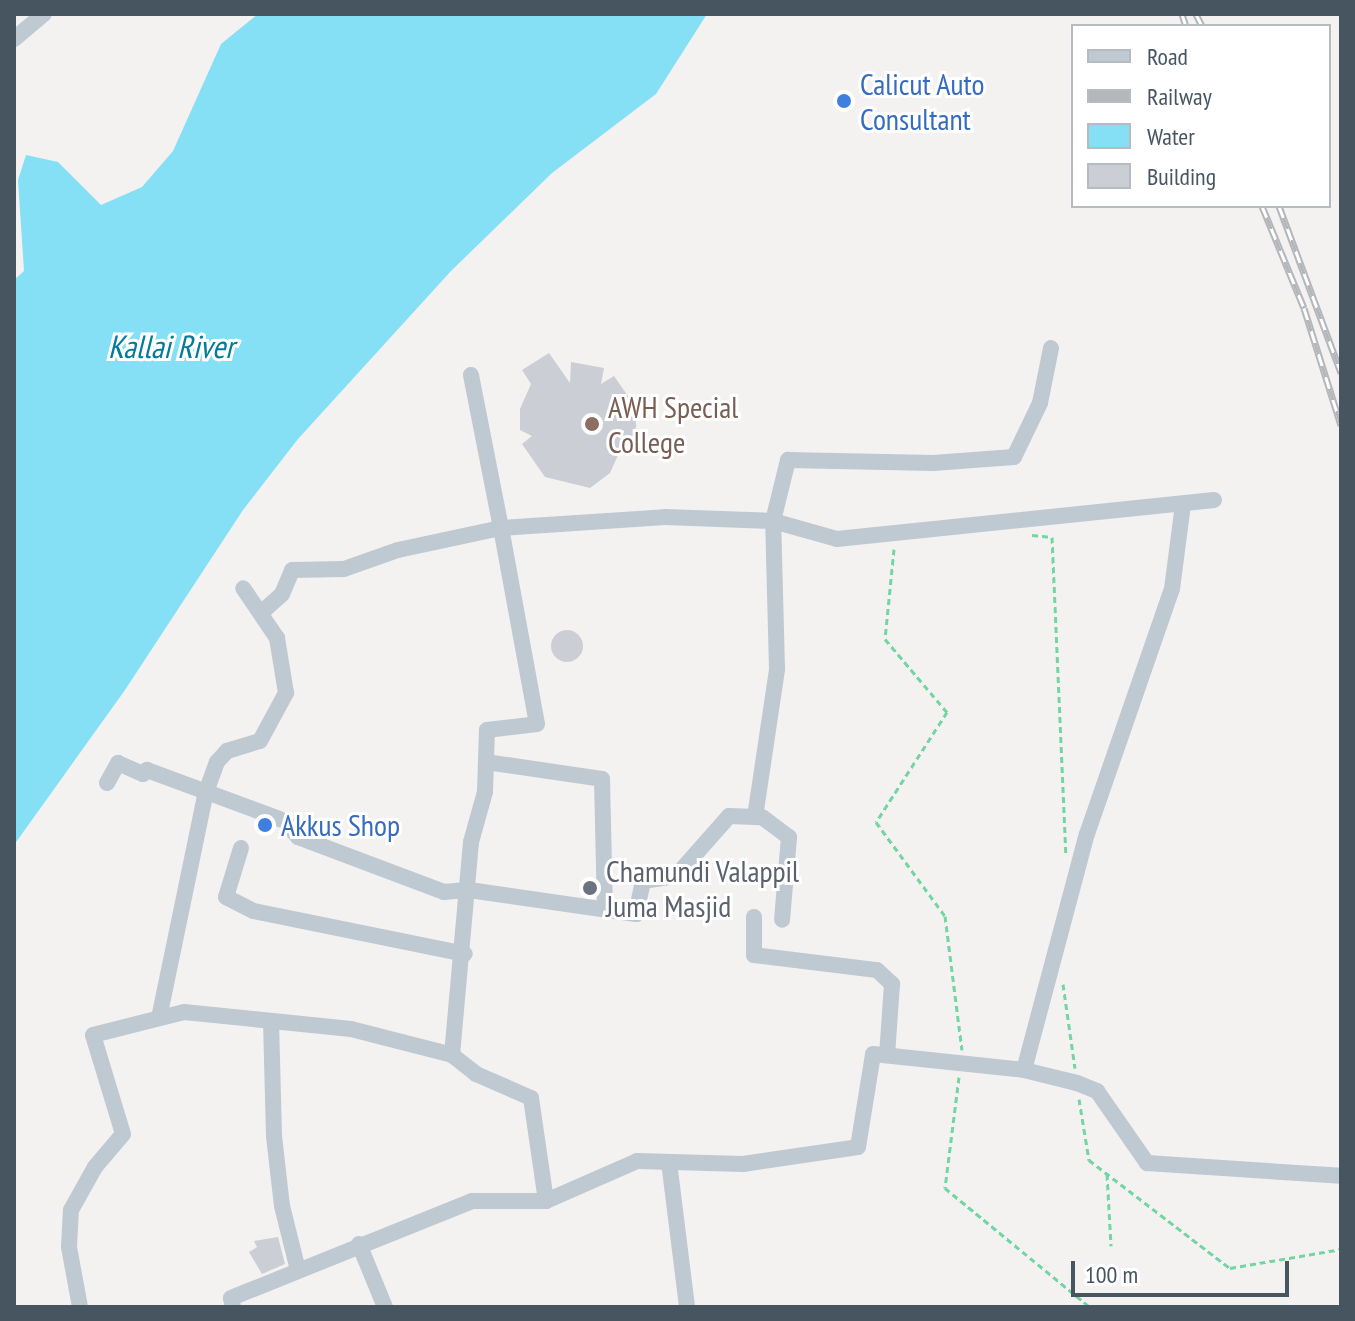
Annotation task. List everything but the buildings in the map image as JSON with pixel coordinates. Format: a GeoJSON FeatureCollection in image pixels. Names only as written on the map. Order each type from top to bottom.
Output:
{"type":"FeatureCollection","features":[{"type":"Feature","properties":{"kind":"street"},"geometry":{"type":"LineString","coordinates":[[14,39],[44,14]]}},
{"type":"Feature","properties":{"kind":"street"},"geometry":{"type":"LineString","coordinates":[[755,817],[777,669],[773,521],[788,460],[933,463],[1014,457],[1040,403],[1051,348]]}},
{"type":"Feature","properties":{"kind":"street"},"geometry":{"type":"LineString","coordinates":[[452,1055],[486,762],[487,730],[537,724],[471,375]]}},
{"type":"Feature","properties":{"kind":"street"},"geometry":{"type":"LineString","coordinates":[[261,613],[282,594],[292,570],[344,569],[398,550],[501,528],[665,517],[773,521],[837,539],[1214,500]]}},
{"type":"Feature","properties":{"kind":"street"},"geometry":{"type":"LineString","coordinates":[[1024,1070],[1087,834],[1172,589],[1183,504]]}},
{"type":"Feature","properties":{"kind":"street"},"geometry":{"type":"LineString","coordinates":[[159,1018],[206,792],[221,756],[260,741],[286,693],[277,638],[243,588]]}},
{"type":"Feature","properties":{"kind":"street"},"geometry":{"type":"LineString","coordinates":[[486,762],[602,779],[605,908]]}},
{"type":"Feature","properties":{"kind":"street"},"geometry":{"type":"LineString","coordinates":[[107,783],[118,763],[285,821],[298,837],[444,892],[469,890],[636,914],[643,881],[676,876],[729,816],[755,817],[789,837],[782,920]]}},
{"type":"Feature","properties":{"kind":"street"},"geometry":{"type":"LineString","coordinates":[[241,848],[226,897],[254,911],[465,954]]}},
{"type":"Feature","properties":{"kind":"street"},"geometry":{"type":"LineString","coordinates":[[754,917],[754,955],[877,970],[892,984],[887,1055]]}},
{"type":"Feature","properties":{"kind":"street"},"geometry":{"type":"LineString","coordinates":[[80,1307],[69,1247],[71,1210],[95,1167],[123,1134],[93,1035],[184,1012],[351,1029],[452,1055],[476,1074],[531,1098],[546,1201]]}},
{"type":"Feature","properties":{"kind":"street"},"geometry":{"type":"LineString","coordinates":[[271,1021],[274,1136],[282,1206],[298,1270]]}},
{"type":"Feature","properties":{"kind":"street"},"geometry":{"type":"LineString","coordinates":[[233,1307],[231,1298],[472,1201],[546,1201],[637,1161],[743,1164],[858,1147],[873,1054],[1024,1070],[1077,1083],[1097,1091],[1147,1163],[1341,1176]]}},
{"type":"Feature","properties":{"kind":"street"},"geometry":{"type":"LineString","coordinates":[[669,1162],[687,1307]]}},
{"type":"Feature","properties":{"kind":"street"},"geometry":{"type":"LineString","coordinates":[[359,1244],[385,1307]]}},
{"type":"Feature","properties":{"kind":"path"},"geometry":{"type":"LineString","coordinates":[[1021,534],[1052,537],[1065,868]]}},
{"type":"Feature","properties":{"kind":"path"},"geometry":{"type":"LineString","coordinates":[[895,539],[885,639],[947,712],[876,822],[945,916],[962,1051]]}},
{"type":"Feature","properties":{"kind":"path"},"geometry":{"type":"LineString","coordinates":[[1064,980],[1089,1160],[1230,1268],[1341,1249]]}},
{"type":"Feature","properties":{"kind":"path"},"geometry":{"type":"LineString","coordinates":[[960,1066],[945,1188],[1090,1307]]}},
{"type":"Feature","properties":{"kind":"path"},"geometry":{"type":"LineString","coordinates":[[1107,1174],[1111,1246]]}},
{"type":"Feature","properties":{"kind":"water","name":"Kallai River"},"geometry":{"type":"Polygon","coordinates":[[[258,14],[707,14],[656,94],[552,173],[451,271],[298,439],[243,510],[125,690],[14,845],[14,280],[24,271],[18,180],[26,155],[58,162],[101,205],[142,187],[173,151],[221,44],[258,14]]]}},
{"type":"Feature","properties":{"kind":"railway"},"geometry":{"type":"LineString","coordinates":[[1182,14],[1185,24]]}},
{"type":"Feature","properties":{"kind":"railway"},"geometry":{"type":"LineString","coordinates":[[1196,14],[1201,24]]}},
{"type":"Feature","properties":{"kind":"railway"},"geometry":{"type":"LineString","coordinates":[[1263,208],[1304,308],[1341,425]]}},
{"type":"Feature","properties":{"kind":"railway"},"geometry":{"type":"LineString","coordinates":[[1280,208],[1341,373]]}},
{"type":"Feature","properties":{"kind":"place","name":"Calicut Auto Consultant"},"geometry":{"type":"Point","coordinates":[844,101]}},
{"type":"Feature","properties":{"kind":"place","name":"AWH Special College"},"geometry":{"type":"Point","coordinates":[592,424]}},
{"type":"Feature","properties":{"kind":"place","name":"Akkus Shop"},"geometry":{"type":"Point","coordinates":[265,825]}},
{"type":"Feature","properties":{"kind":"place","name":"Chamundi Valappil Juma Masjid"},"geometry":{"type":"Point","coordinates":[590,888]}}]}
